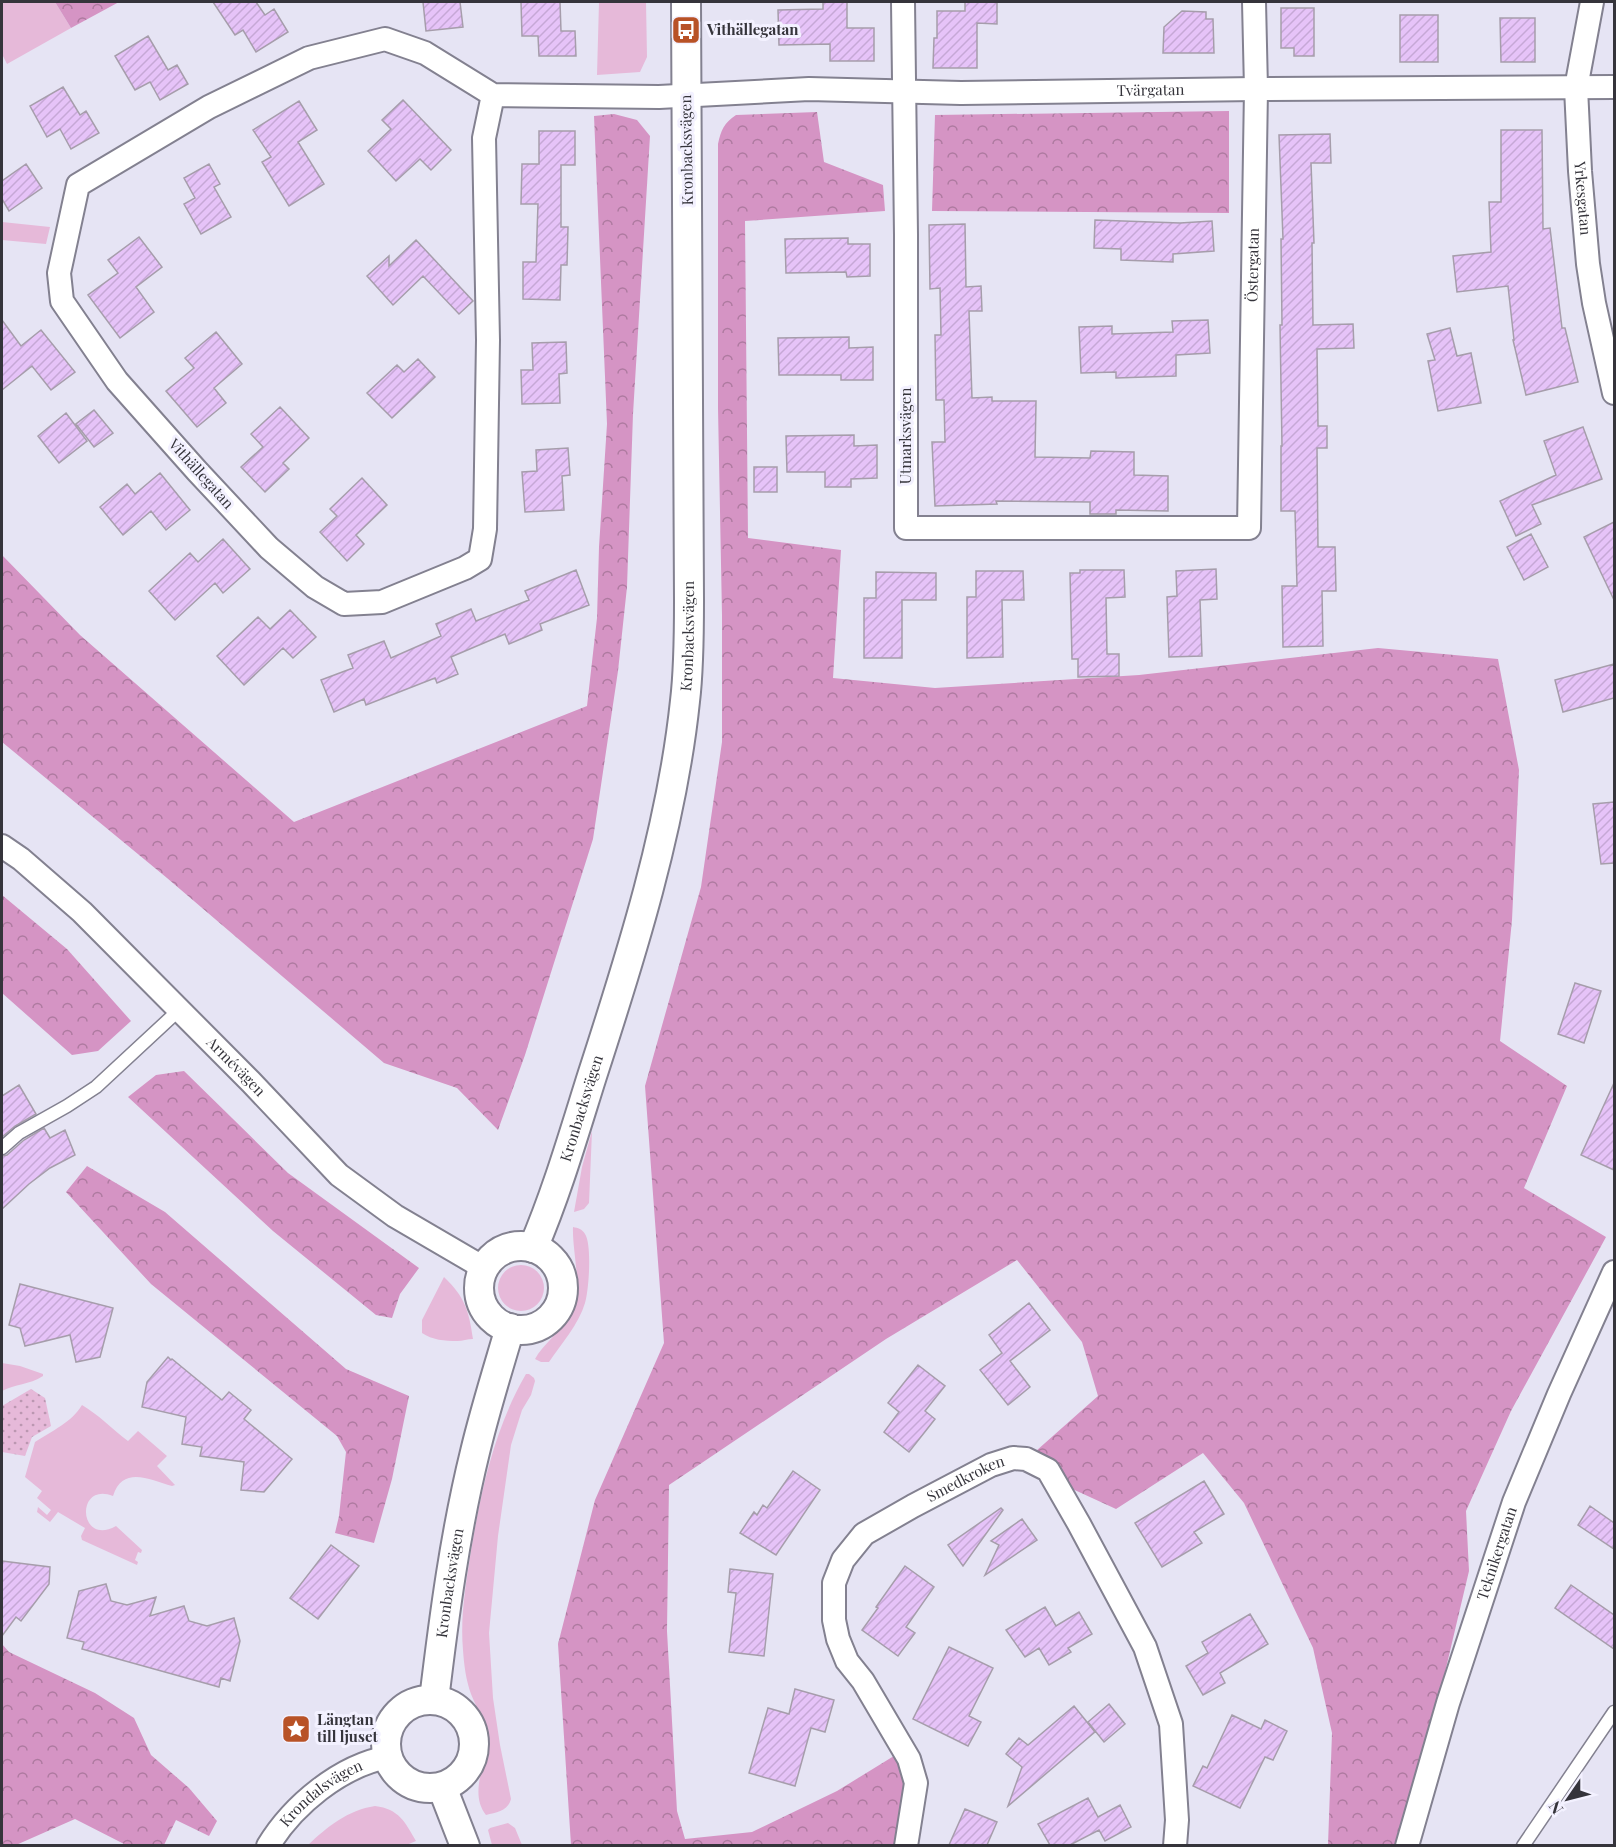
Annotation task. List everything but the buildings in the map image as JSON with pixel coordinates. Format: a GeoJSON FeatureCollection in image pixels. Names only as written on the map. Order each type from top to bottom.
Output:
{"type":"FeatureCollection","features":[{"type":"Feature","properties":{"kind":"street","name":"Kronbacksvägen"},"geometry":{"type":"LineString","coordinates":[[533,1248],[548,1212],[638,925],[674,776],[684,710],[689,645],[686,2]]}},
{"type":"Feature","properties":{"kind":"street","name":"Utmarksvägen"},"geometry":{"type":"LineString","coordinates":[[903,2],[906,528],[1249,528]]}},
{"type":"Feature","properties":{"kind":"street","name":"Östergatan"},"geometry":{"type":"LineString","coordinates":[[1249,528],[1256,89],[1254,2]]}},
{"type":"Feature","properties":{"kind":"street","name":"Yrkesgatan"},"geometry":{"type":"LineString","coordinates":[[1592,2],[1576,88],[1580,171],[1588,264],[1614,393]]}},
{"type":"Feature","properties":{"kind":"street","name":"Vithällegatan"},"geometry":{"type":"LineString","coordinates":[[385,39],[425,53],[493,96],[484,138],[488,340],[485,529],[480,559],[465,568],[382,602],[344,604],[315,587],[269,548],[213,488],[117,381],[62,301],[60,273],[78,185],[209,107],[309,58],[385,39]]}},
{"type":"Feature","properties":{"kind":"street","name":"Tvärgatan"},"geometry":{"type":"LineString","coordinates":[[686,96],[809,89],[961,93],[1614,87]]}},
{"type":"Feature","properties":{"kind":"street"},"geometry":{"type":"LineString","coordinates":[[493,96],[686,96]]}},
{"type":"Feature","properties":{"kind":"street","name":"Armévägen"},"geometry":{"type":"LineString","coordinates":[[2,846],[21,859],[82,912],[251,1082],[339,1175],[395,1216],[484,1268]]}},
{"type":"Feature","properties":{"kind":"street"},"geometry":{"type":"LineString","coordinates":[[511,1247],[533,1248],[545,1253],[558,1268],[563,1287],[562,1299],[556,1312],[536,1328],[523,1330],[510,1328],[489,1315],[483,1304],[480,1280],[484,1268],[500,1252],[511,1247]]}},
{"type":"Feature","properties":{"kind":"street","name":"Teknikergatan"},"geometry":{"type":"LineString","coordinates":[[1407,1845],[1448,1703],[1514,1503],[1559,1394],[1614,1272]]}},
{"type":"Feature","properties":{"kind":"street","name":"Kronbacksvägen"},"geometry":{"type":"LineString","coordinates":[[434,1700],[440,1644],[460,1523],[475,1452],[510,1328]]}},
{"type":"Feature","properties":{"kind":"street","name":"Smedkroken"},"geometry":{"type":"LineString","coordinates":[[906,1845],[916,1783],[909,1759],[863,1681],[847,1661],[838,1639],[834,1620],[834,1583],[843,1560],[864,1534],[981,1470],[1013,1458],[1026,1459],[1048,1470],[1145,1647],[1171,1724],[1177,1820],[1175,1845]]}},
{"type":"Feature","properties":{"kind":"street"},"geometry":{"type":"LineString","coordinates":[[434,1700],[455,1707],[463,1714],[470,1725],[473,1736],[472,1758],[468,1768],[460,1777],[442,1786],[420,1787],[399,1776],[388,1756],[385,1743],[387,1730],[394,1718],[412,1703],[434,1700]]}},
{"type":"Feature","properties":{"kind":"street","name":"Krondalsvägen"},"geometry":{"type":"LineString","coordinates":[[268,1845],[294,1812],[314,1794],[341,1775],[388,1756]]}},
{"type":"Feature","properties":{"kind":"street"},"geometry":{"type":"LineString","coordinates":[[442,1786],[465,1845]]}},
{"type":"Feature","properties":{"kind":"lane"},"geometry":{"type":"LineString","coordinates":[[2,1148],[19,1133],[67,1107],[96,1087],[179,1010]]}},
{"type":"Feature","properties":{"kind":"lane"},"geometry":{"type":"LineString","coordinates":[[1523,1845],[1614,1712]]}},
{"type":"Feature","properties":{"kind":"shaded area"},"geometry":{"type":"Polygon","coordinates":[[[2,2],[55,2],[71,28],[7,64],[2,54],[2,2]]]}},
{"type":"Feature","properties":{"kind":"shaded area"},"geometry":{"type":"Polygon","coordinates":[[[599,2],[646,2],[647,57],[640,72],[597,75],[599,2]]]}},
{"type":"Feature","properties":{"kind":"shaded area"},"geometry":{"type":"Polygon","coordinates":[[[2,222],[50,227],[46,244],[2,240],[2,222]]]}},
{"type":"Feature","properties":{"kind":"shaded area"},"geometry":{"type":"Polygon","coordinates":[[[592,1131],[589,1203],[584,1209],[574,1212],[582,1167],[592,1131]]]}},
{"type":"Feature","properties":{"kind":"shaded area"},"geometry":{"type":"Polygon","coordinates":[[[573,1227],[584,1232],[589,1247],[589,1278],[585,1303],[574,1326],[549,1362],[541,1362],[535,1359],[566,1322],[576,1302],[577,1281],[573,1227]]]}},
{"type":"Feature","properties":{"kind":"shaded area"},"geometry":{"type":"Polygon","coordinates":[[[521,1265],[537,1272],[544,1288],[537,1304],[521,1311],[505,1304],[498,1288],[505,1272],[521,1265]]]}},
{"type":"Feature","properties":{"kind":"shaded area"},"geometry":{"type":"Polygon","coordinates":[[[444,1277],[457,1291],[465,1305],[473,1339],[443,1340],[422,1333],[422,1320],[444,1277]]]}},
{"type":"Feature","properties":{"kind":"shaded area"},"geometry":{"type":"Polygon","coordinates":[[[2,1363],[20,1366],[43,1374],[43,1376],[2,1391],[2,1363]]]}},
{"type":"Feature","properties":{"kind":"shaded area"},"geometry":{"type":"Polygon","coordinates":[[[526,1374],[529,1374],[535,1381],[531,1395],[522,1410],[511,1445],[498,1536],[489,1633],[493,1698],[511,1799],[505,1809],[486,1815],[481,1806],[479,1787],[486,1737],[482,1720],[471,1694],[463,1656],[464,1600],[475,1528],[491,1460],[506,1415],[526,1374]]]}},
{"type":"Feature","properties":{"kind":"shaded area"},"geometry":{"type":"Polygon","coordinates":[[[31,1389],[45,1398],[51,1426],[32,1437],[25,1456],[2,1452],[2,1406],[31,1389]]]}},
{"type":"Feature","properties":{"kind":"shaded area"},"geometry":{"type":"Polygon","coordinates":[[[82,1405],[128,1441],[138,1431],[167,1456],[157,1466],[175,1485],[146,1478],[130,1478],[118,1486],[113,1496],[101,1494],[92,1497],[87,1504],[88,1522],[94,1528],[103,1530],[116,1526],[142,1550],[141,1553],[138,1552],[135,1560],[138,1562],[137,1565],[82,1540],[81,1536],[85,1528],[58,1512],[50,1522],[37,1512],[38,1507],[47,1515],[51,1510],[37,1498],[42,1491],[25,1477],[35,1442],[67,1421],[82,1405]]]}},
{"type":"Feature","properties":{"kind":"shaded area"},"geometry":{"type":"Polygon","coordinates":[[[375,1806],[396,1813],[405,1822],[416,1841],[404,1846],[308,1845],[338,1820],[356,1811],[375,1806]]]}},
{"type":"Feature","properties":{"kind":"shaded area"},"geometry":{"type":"Polygon","coordinates":[[[508,1823],[515,1828],[522,1845],[492,1845],[488,1830],[508,1823]]]}},
{"type":"Feature","properties":{"kind":"green space"},"geometry":{"type":"Polygon","coordinates":[[[55,2],[119,2],[71,28],[55,2]]]}},
{"type":"Feature","properties":{"kind":"green space"},"geometry":{"type":"Polygon","coordinates":[[[1229,111],[1229,213],[932,211],[935,115],[1229,111]]]}},
{"type":"Feature","properties":{"kind":"green space"},"geometry":{"type":"Polygon","coordinates":[[[817,112],[824,162],[883,185],[885,211],[745,221],[748,538],[841,550],[833,678],[935,688],[1139,675],[1378,648],[1498,659],[1519,770],[1512,920],[1500,1041],[1567,1086],[1524,1188],[1606,1237],[1511,1411],[1466,1511],[1469,1571],[1404,1845],[1328,1845],[1332,1733],[1313,1648],[1244,1503],[1203,1453],[1116,1509],[1055,1481],[1027,1459],[1098,1396],[1082,1342],[1017,1260],[886,1339],[669,1485],[667,1631],[677,1811],[685,1839],[752,1832],[837,1791],[902,1751],[913,1783],[903,1845],[571,1845],[558,1644],[595,1500],[664,1343],[645,1086],[701,887],[722,742],[718,144],[724,127],[736,115],[817,112]]]}},
{"type":"Feature","properties":{"kind":"green space"},"geometry":{"type":"Polygon","coordinates":[[[614,114],[637,120],[650,136],[633,414],[627,587],[618,671],[593,839],[525,1055],[498,1130],[457,1088],[384,1063],[167,878],[2,742],[2,555],[80,635],[294,822],[587,706],[597,618],[607,424],[594,116],[614,114]]]}},
{"type":"Feature","properties":{"kind":"green space"},"geometry":{"type":"Polygon","coordinates":[[[2,895],[67,949],[131,1021],[98,1051],[72,1055],[2,993],[2,895]]]}},
{"type":"Feature","properties":{"kind":"green space"},"geometry":{"type":"Polygon","coordinates":[[[184,1071],[288,1173],[419,1268],[400,1294],[392,1318],[376,1315],[273,1231],[128,1097],[156,1075],[184,1071]]]}},
{"type":"Feature","properties":{"kind":"green space"},"geometry":{"type":"Polygon","coordinates":[[[87,1166],[165,1212],[346,1369],[409,1396],[392,1479],[374,1543],[335,1533],[346,1452],[337,1436],[151,1284],[66,1192],[87,1166]]]}},
{"type":"Feature","properties":{"kind":"green space"},"geometry":{"type":"Polygon","coordinates":[[[2,1644],[9,1652],[95,1693],[134,1718],[151,1755],[189,1788],[217,1821],[209,1836],[176,1820],[164,1845],[126,1845],[75,1819],[16,1845],[2,1845],[2,1644]]]}},
{"type":"Feature","properties":{"kind":"place","name":"Vithällegatan"},"geometry":{"type":"Point","coordinates":[686,30]}},
{"type":"Feature","properties":{"kind":"place","name":"Längtan till ljuset"},"geometry":{"type":"Point","coordinates":[296,1729]}}]}
